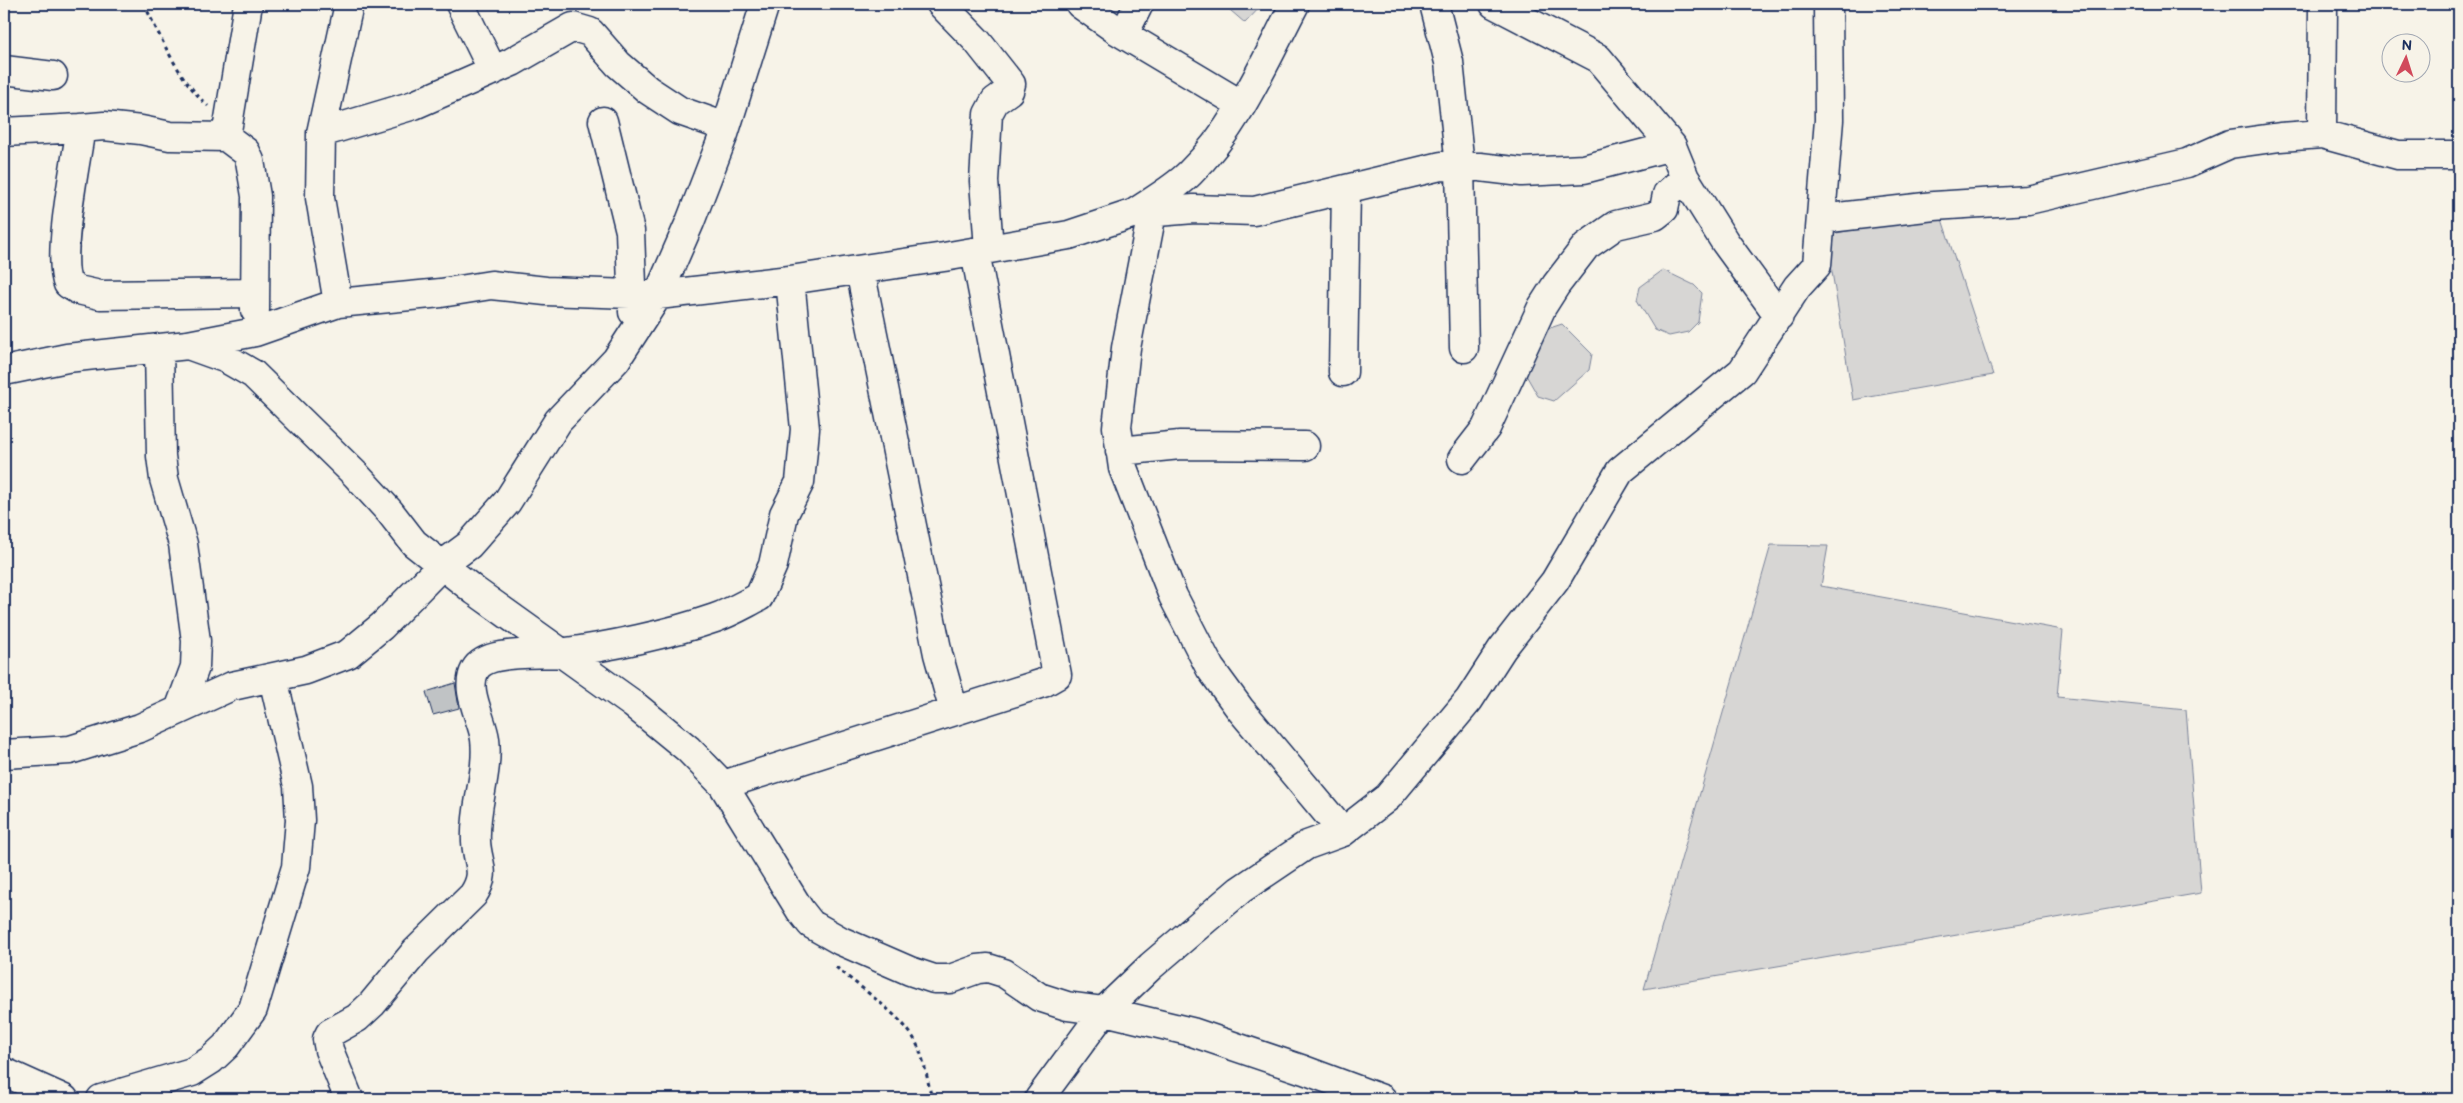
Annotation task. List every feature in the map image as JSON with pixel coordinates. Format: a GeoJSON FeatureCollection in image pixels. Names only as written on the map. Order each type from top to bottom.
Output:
{"type":"FeatureCollection","features":[{"type":"Feature","properties":{"kind":"street"},"geometry":{"type":"LineString","coordinates":[[220,137],[248,4]]}},
{"type":"Feature","properties":{"kind":"street"},"geometry":{"type":"LineString","coordinates":[[338,303],[320,198],[321,133],[349,4]]}},
{"type":"Feature","properties":{"kind":"street"},"geometry":{"type":"LineString","coordinates":[[460,4],[493,71]]}},
{"type":"Feature","properties":{"kind":"street"},"geometry":{"type":"LineString","coordinates":[[4,754],[70,750],[140,728],[232,686],[306,670],[348,654],[382,626],[442,565],[469,545],[507,502],[558,421],[616,360],[633,334],[645,295],[690,222],[726,127],[765,4]]}},
{"type":"Feature","properties":{"kind":"street"},"geometry":{"type":"LineString","coordinates":[[723,785],[1043,683],[1057,675],[982,251],[988,114],[995,101],[1009,91],[1011,84],[977,41],[941,4]]}},
{"type":"Feature","properties":{"kind":"street"},"geometry":{"type":"LineString","coordinates":[[1080,4],[1124,34],[1242,106]]}},
{"type":"Feature","properties":{"kind":"street"},"geometry":{"type":"LineString","coordinates":[[1124,34],[1139,4]]}},
{"type":"Feature","properties":{"kind":"street"},"geometry":{"type":"LineString","coordinates":[[1295,4],[1242,106],[1219,142],[1188,175],[1142,214],[1117,426],[1123,468],[1173,596],[1210,668],[1240,709],[1343,832]]}},
{"type":"Feature","properties":{"kind":"street"},"geometry":{"type":"LineString","coordinates":[[1434,4],[1450,62],[1460,166],[1464,348]]}},
{"type":"Feature","properties":{"kind":"street"},"geometry":{"type":"LineString","coordinates":[[1494,4],[1598,58],[1672,146],[1685,178],[1725,242],[1779,316]]}},
{"type":"Feature","properties":{"kind":"street"},"geometry":{"type":"LineString","coordinates":[[1039,1099],[1104,1011],[1151,966],[1240,890],[1307,845],[1343,832],[1388,797],[1469,700],[1502,649],[1555,580],[1620,471],[1742,371],[1797,287],[1817,265],[1829,120],[1828,4]]}},
{"type":"Feature","properties":{"kind":"street"},"geometry":{"type":"LineString","coordinates":[[2322,134],[2323,4]]}},
{"type":"Feature","properties":{"kind":"street"},"geometry":{"type":"LineString","coordinates":[[321,133],[414,105],[512,62],[556,35],[573,27],[590,32],[618,64],[648,90],[680,112],[726,127]]}},
{"type":"Feature","properties":{"kind":"street"},"geometry":{"type":"LineString","coordinates":[[4,70],[53,76]]}},
{"type":"Feature","properties":{"kind":"street"},"geometry":{"type":"LineString","coordinates":[[603,121],[645,295]]}},
{"type":"Feature","properties":{"kind":"street"},"geometry":{"type":"LineString","coordinates":[[4,132],[104,126],[141,130],[170,136],[220,137],[246,152],[250,161],[256,196],[255,332]]}},
{"type":"Feature","properties":{"kind":"street"},"geometry":{"type":"LineString","coordinates":[[81,128],[68,216],[63,267],[68,284],[78,290],[100,295],[255,293]]}},
{"type":"Feature","properties":{"kind":"street"},"geometry":{"type":"LineString","coordinates":[[1821,219],[1934,206],[2028,200],[2187,163],[2230,144],[2322,134],[2398,155],[2459,155]]}},
{"type":"Feature","properties":{"kind":"street"},"geometry":{"type":"LineString","coordinates":[[4,371],[67,358],[188,345],[255,332],[338,303],[441,293],[491,285],[546,291],[645,295],[790,280],[982,251],[1069,234],[1142,214],[1194,209],[1254,211],[1441,166],[1522,172],[1584,169],[1672,146]]}},
{"type":"Feature","properties":{"kind":"street"},"geometry":{"type":"LineString","coordinates":[[1462,458],[1486,428],[1542,307],[1556,285],[1586,246],[1616,225],[1655,216],[1664,209],[1667,194],[1685,178]]}},
{"type":"Feature","properties":{"kind":"street"},"geometry":{"type":"LineString","coordinates":[[1343,372],[1346,189]]}},
{"type":"Feature","properties":{"kind":"street"},"geometry":{"type":"LineString","coordinates":[[860,270],[938,654],[954,711]]}},
{"type":"Feature","properties":{"kind":"street"},"geometry":{"type":"LineString","coordinates":[[349,1099],[329,1050],[327,1039],[330,1033],[357,1018],[372,1004],[416,951],[473,894],[480,884],[481,865],[476,841],[485,740],[473,695],[471,679],[475,668],[482,661],[494,656],[560,653],[666,632],[717,618],[759,597],[773,565],[784,514],[800,482],[805,429],[790,280]]}},
{"type":"Feature","properties":{"kind":"street"},"geometry":{"type":"LineString","coordinates":[[188,345],[227,359],[253,374],[356,475],[390,512],[414,543],[560,653],[633,704],[688,749],[723,785],[800,910],[811,924],[841,941],[910,972],[934,979],[950,979],[978,969],[988,968],[1004,973],[1039,997],[1067,1006],[1104,1011],[1192,1032],[1382,1099]]}},
{"type":"Feature","properties":{"kind":"street"},"geometry":{"type":"LineString","coordinates":[[159,348],[161,456],[164,479],[183,544],[196,641],[196,667],[179,710]]}},
{"type":"Feature","properties":{"kind":"street"},"geometry":{"type":"LineString","coordinates":[[1120,451],[1180,445],[1305,446]]}},
{"type":"Feature","properties":{"kind":"street"},"geometry":{"type":"LineString","coordinates":[[102,1099],[192,1072],[211,1060],[226,1046],[252,1009],[296,866],[300,820],[298,786],[272,678]]}},
{"type":"Feature","properties":{"kind":"street"},"geometry":{"type":"LineString","coordinates":[[4,1072],[64,1099]]}},
{"type":"Feature","properties":{"kind":"path"},"geometry":{"type":"LineString","coordinates":[[144,4],[163,44],[190,89],[210,109],[220,137]]}},
{"type":"Feature","properties":{"kind":"path"},"geometry":{"type":"LineString","coordinates":[[832,964],[896,1018],[913,1036],[922,1056],[932,1099]]}},
{"type":"Feature","properties":{"kind":"shaded area"},"geometry":{"type":"Polygon","coordinates":[[[1223,4],[1263,4],[1245,23],[1223,4]]]}},
{"type":"Feature","properties":{"kind":"shaded area"},"geometry":{"type":"Polygon","coordinates":[[[1940,213],[1993,375],[1853,400],[1826,235],[1940,213]]]}},
{"type":"Feature","properties":{"kind":"shaded area"},"geometry":{"type":"Polygon","coordinates":[[[1663,270],[1694,285],[1702,293],[1698,322],[1688,332],[1669,336],[1655,330],[1637,300],[1640,287],[1663,270]]]}},
{"type":"Feature","properties":{"kind":"shaded area"},"geometry":{"type":"Polygon","coordinates":[[[1562,324],[1592,354],[1589,370],[1554,401],[1538,396],[1519,363],[1535,333],[1562,324]]]}},
{"type":"Feature","properties":{"kind":"shaded area"},"geometry":{"type":"Polygon","coordinates":[[[1771,545],[1828,546],[1821,586],[2063,630],[2057,697],[2186,710],[2201,893],[1644,989],[1771,545]]]}},
{"type":"Feature","properties":{"kind":"building"},"geometry":{"type":"Polygon","coordinates":[[[455,683],[459,708],[433,715],[426,692],[455,683]]]}}]}
